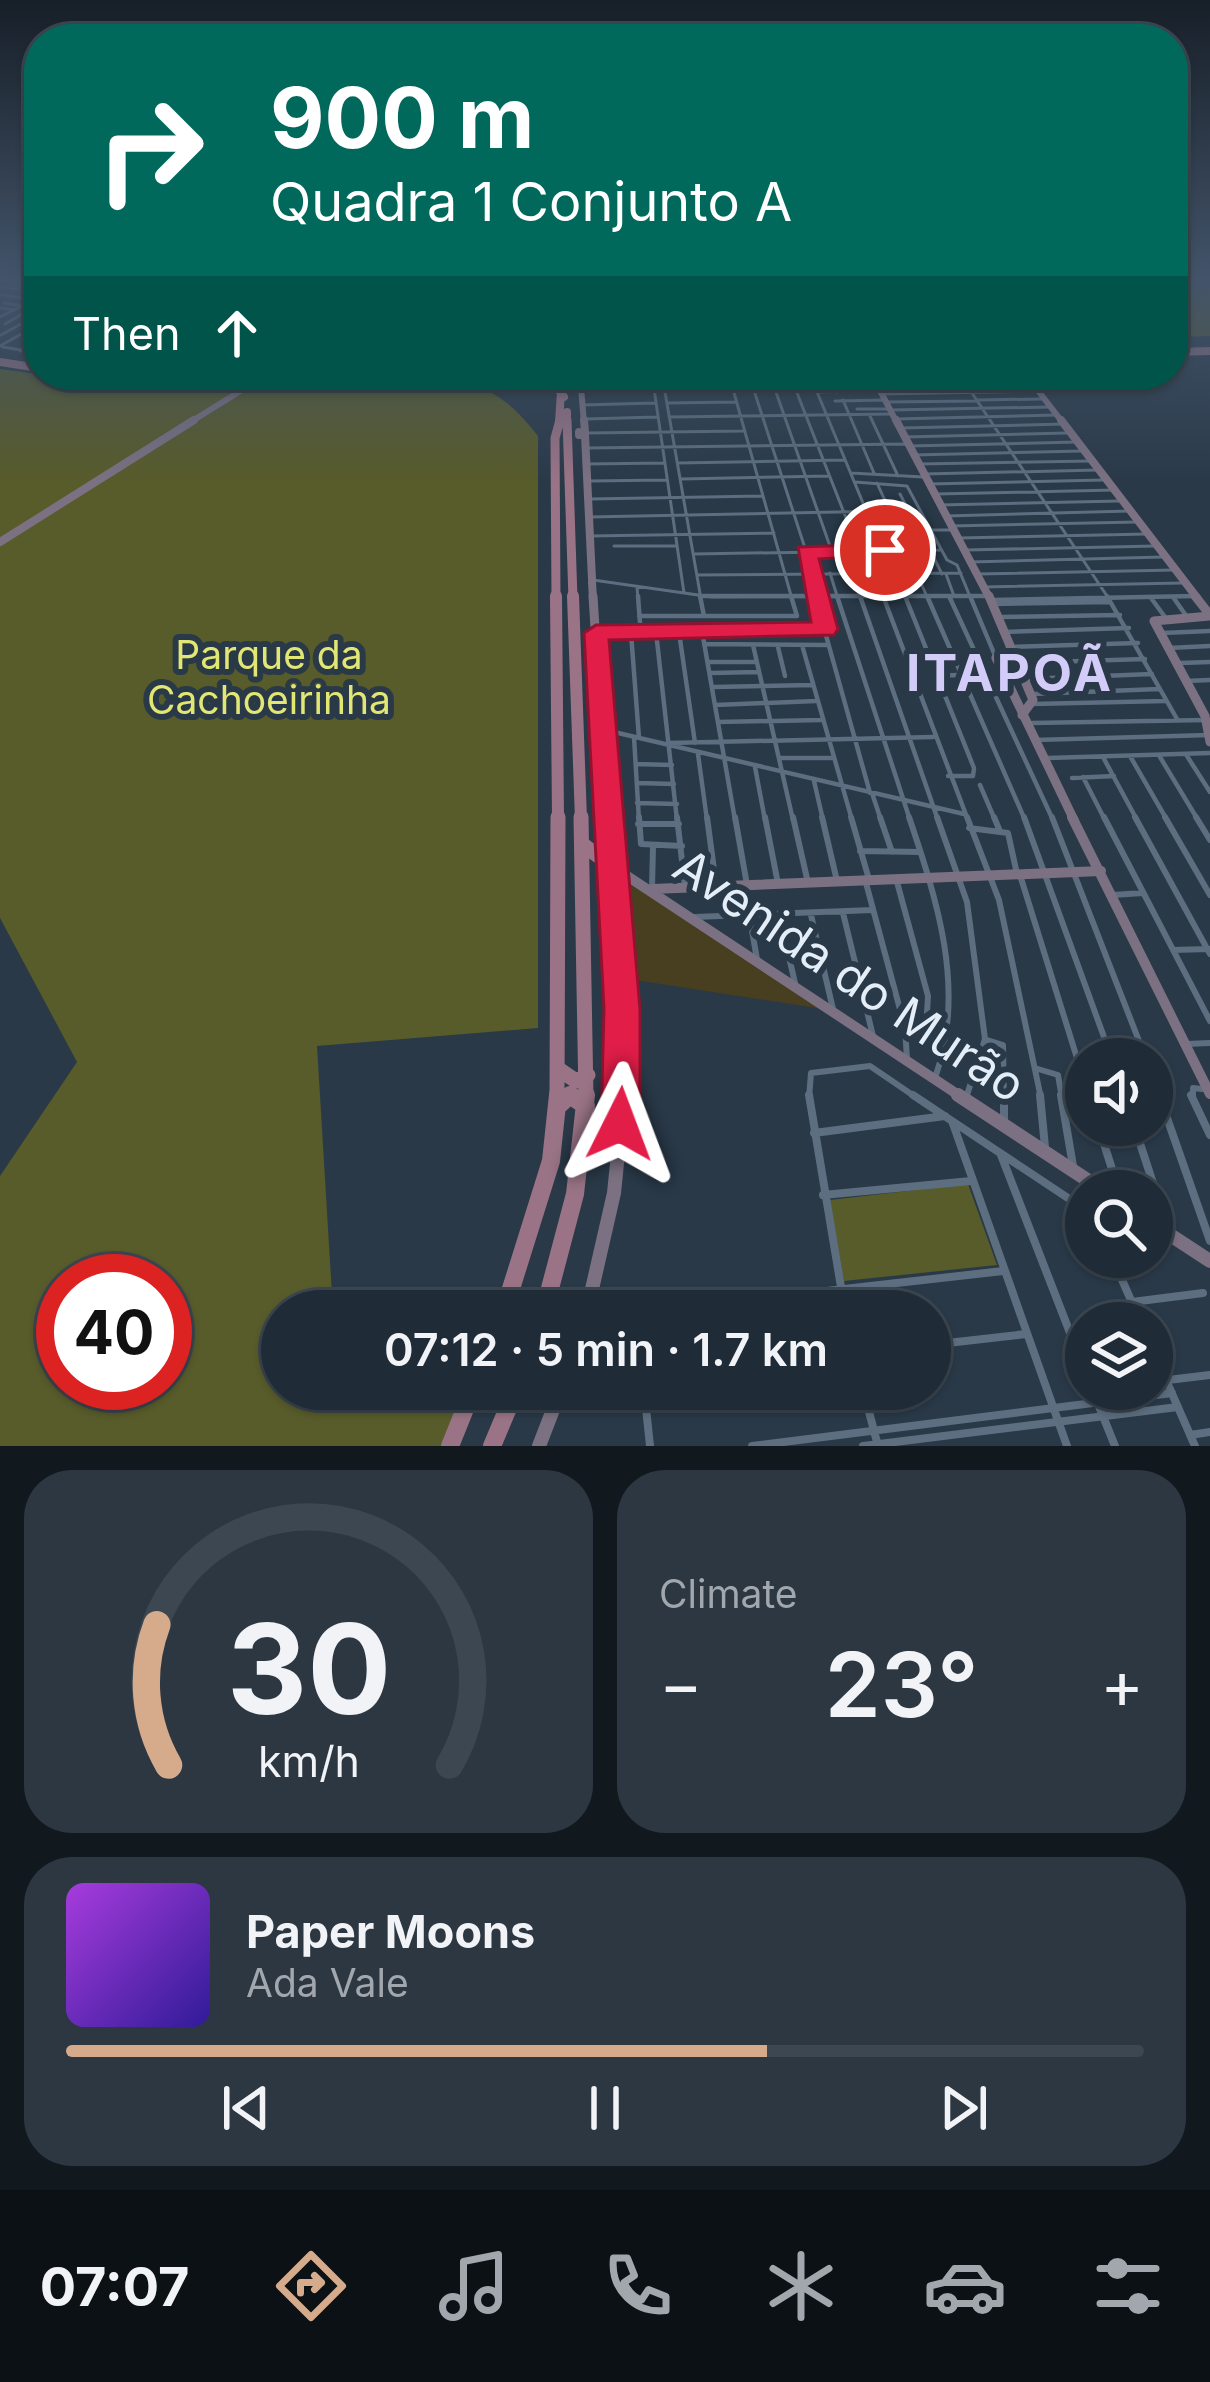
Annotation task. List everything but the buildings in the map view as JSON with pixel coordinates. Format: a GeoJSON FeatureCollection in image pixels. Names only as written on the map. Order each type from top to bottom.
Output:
{"type":"FeatureCollection","features":[{"type":"Feature","properties":{"kind":"main road"},"geometry":{"type":"LineString","coordinates":[[510,1290],[551,1161],[560,1070],[566,683],[555,438],[567,390]]}},
{"type":"Feature","properties":{"kind":"main road"},"geometry":{"type":"LineString","coordinates":[[550,1290],[575,1195],[588,1075],[582,843],[566,683],[585,580],[562,525],[581,434],[572,390]]}},
{"type":"Feature","properties":{"kind":"main road"},"geometry":{"type":"LineString","coordinates":[[582,843],[609,865]]}},
{"type":"Feature","properties":{"kind":"main road"},"geometry":{"type":"LineString","coordinates":[[583,879],[592,866],[609,865]]}},
{"type":"Feature","properties":{"kind":"main road"},"geometry":{"type":"LineString","coordinates":[[560,1070],[576,1081],[588,1075]]}},
{"type":"Feature","properties":{"kind":"main road"},"geometry":{"type":"LineString","coordinates":[[557,1107],[570,1095],[586,1106]]}},
{"type":"Feature","properties":{"kind":"main road"},"geometry":{"type":"LineString","coordinates":[[450,1446],[465,1410]]}},
{"type":"Feature","properties":{"kind":"main road"},"geometry":{"type":"LineString","coordinates":[[498,1444],[509,1410]]}},
{"type":"Feature","properties":{"kind":"street"},"geometry":{"type":"LineString","coordinates":[[14,349],[24,351]]}},
{"type":"Feature","properties":{"kind":"street"},"geometry":{"type":"LineString","coordinates":[[0,542],[242,390]]}},
{"type":"Feature","properties":{"kind":"street"},"geometry":{"type":"LineString","coordinates":[[591,1290],[614,1193],[624,1090],[596,633],[585,580],[590,536],[581,391],[653,390],[684,593]]}},
{"type":"Feature","properties":{"kind":"street"},"geometry":{"type":"LineString","coordinates":[[664,390],[704,616]]}},
{"type":"Feature","properties":{"kind":"street"},"geometry":{"type":"LineString","coordinates":[[637,587],[639,620],[795,617],[732,390]]}},
{"type":"Feature","properties":{"kind":"street"},"geometry":{"type":"LineString","coordinates":[[754,390],[806,552],[854,739],[892,852]]}},
{"type":"Feature","properties":{"kind":"street"},"geometry":{"type":"LineString","coordinates":[[776,390],[832,552]]}},
{"type":"Feature","properties":{"kind":"street"},"geometry":{"type":"LineString","coordinates":[[797,390],[859,551]]}},
{"type":"Feature","properties":{"kind":"street"},"geometry":{"type":"LineString","coordinates":[[948,776],[974,772],[817,390],[853,391],[891,413],[1018,462],[1092,461]]}},
{"type":"Feature","properties":{"kind":"street"},"geometry":{"type":"LineString","coordinates":[[883,443],[891,413],[934,390]]}},
{"type":"Feature","properties":{"kind":"street"},"geometry":{"type":"LineString","coordinates":[[891,413],[953,390]]}},
{"type":"Feature","properties":{"kind":"street"},"geometry":{"type":"LineString","coordinates":[[1001,390],[1043,396],[1209,613],[1154,621],[1206,720],[1209,737],[1035,740]]}},
{"type":"Feature","properties":{"kind":"street"},"geometry":{"type":"LineString","coordinates":[[891,413],[971,392],[1043,396]]}},
{"type":"Feature","properties":{"kind":"street"},"geometry":{"type":"LineString","coordinates":[[971,392],[1129,628],[1177,719]]}},
{"type":"Feature","properties":{"kind":"street"},"geometry":{"type":"LineString","coordinates":[[891,413],[1043,396]]}},
{"type":"Feature","properties":{"kind":"street"},"geometry":{"type":"LineString","coordinates":[[891,413],[987,417],[1043,396]]}},
{"type":"Feature","properties":{"kind":"street"},"geometry":{"type":"LineString","coordinates":[[857,409],[993,425],[1043,396]]}},
{"type":"Feature","properties":{"kind":"street"},"geometry":{"type":"LineString","coordinates":[[669,417],[982,409],[1043,396]]}},
{"type":"Feature","properties":{"kind":"street"},"geometry":{"type":"LineString","coordinates":[[843,400],[874,473]]}},
{"type":"Feature","properties":{"kind":"street"},"geometry":{"type":"LineString","coordinates":[[835,401],[1005,443],[1077,442]]}},
{"type":"Feature","properties":{"kind":"street"},"geometry":{"type":"LineString","coordinates":[[667,404],[736,402]]}},
{"type":"Feature","properties":{"kind":"street"},"geometry":{"type":"LineString","coordinates":[[582,405],[655,404]]}},
{"type":"Feature","properties":{"kind":"street"},"geometry":{"type":"LineString","coordinates":[[891,413],[999,434],[1070,433]]}},
{"type":"Feature","properties":{"kind":"street"},"geometry":{"type":"LineString","coordinates":[[891,413],[1011,452],[1084,451]]}},
{"type":"Feature","properties":{"kind":"street"},"geometry":{"type":"LineString","coordinates":[[891,413],[989,597],[1035,740],[1209,1092]]}},
{"type":"Feature","properties":{"kind":"street"},"geometry":{"type":"LineString","coordinates":[[869,414],[898,476]]}},
{"type":"Feature","properties":{"kind":"street"},"geometry":{"type":"LineString","coordinates":[[581,434],[657,417]]}},
{"type":"Feature","properties":{"kind":"street"},"geometry":{"type":"LineString","coordinates":[[581,434],[744,430]]}},
{"type":"Feature","properties":{"kind":"street"},"geometry":{"type":"LineString","coordinates":[[581,434],[662,447],[883,443]]}},
{"type":"Feature","properties":{"kind":"street"},"geometry":{"type":"LineString","coordinates":[[678,463],[844,460]]}},
{"type":"Feature","properties":{"kind":"street"},"geometry":{"type":"LineString","coordinates":[[586,464],[664,463]]}},
{"type":"Feature","properties":{"kind":"street"},"geometry":{"type":"LineString","coordinates":[[926,478],[1099,470]]}},
{"type":"Feature","properties":{"kind":"street"},"geometry":{"type":"LineString","coordinates":[[851,473],[1030,482],[1107,480]]}},
{"type":"Feature","properties":{"kind":"street"},"geometry":{"type":"LineString","coordinates":[[681,479],[829,476]]}},
{"type":"Feature","properties":{"kind":"street"},"geometry":{"type":"LineString","coordinates":[[587,481],[667,480]]}},
{"type":"Feature","properties":{"kind":"street"},"geometry":{"type":"LineString","coordinates":[[855,482],[908,486],[1022,679],[1026,708]]}},
{"type":"Feature","properties":{"kind":"street"},"geometry":{"type":"LineString","coordinates":[[877,483],[1048,872],[1105,1038]]}},
{"type":"Feature","properties":{"kind":"street"},"geometry":{"type":"LineString","coordinates":[[934,494],[1114,490]]}},
{"type":"Feature","properties":{"kind":"street"},"geometry":{"type":"LineString","coordinates":[[900,494],[944,574],[985,674],[1078,871],[1138,1038]]}},
{"type":"Feature","properties":{"kind":"street"},"geometry":{"type":"LineString","coordinates":[[588,499],[764,496]]}},
{"type":"Feature","properties":{"kind":"street"},"geometry":{"type":"LineString","coordinates":[[940,505],[1123,501]]}},
{"type":"Feature","properties":{"kind":"street"},"geometry":{"type":"LineString","coordinates":[[589,517],[889,511]]}},
{"type":"Feature","properties":{"kind":"street"},"geometry":{"type":"LineString","coordinates":[[946,516],[1130,511]]}},
{"type":"Feature","properties":{"kind":"street"},"geometry":{"type":"LineString","coordinates":[[954,532],[1139,522]]}},
{"type":"Feature","properties":{"kind":"street"},"geometry":{"type":"LineString","coordinates":[[931,530],[1148,535]]}},
{"type":"Feature","properties":{"kind":"street"},"geometry":{"type":"LineString","coordinates":[[590,536],[774,533]]}},
{"type":"Feature","properties":{"kind":"street"},"geometry":{"type":"LineString","coordinates":[[614,546],[677,546]]}},
{"type":"Feature","properties":{"kind":"street"},"geometry":{"type":"LineString","coordinates":[[964,550],[1157,546]]}},
{"type":"Feature","properties":{"kind":"street"},"geometry":{"type":"LineString","coordinates":[[694,554],[942,550]]}},
{"type":"Feature","properties":{"kind":"street"},"geometry":{"type":"LineString","coordinates":[[970,562],[1166,557]]}},
{"type":"Feature","properties":{"kind":"street"},"geometry":{"type":"LineString","coordinates":[[837,563],[840,573]]}},
{"type":"Feature","properties":{"kind":"street"},"geometry":{"type":"LineString","coordinates":[[976,574],[1176,570]]}},
{"type":"Feature","properties":{"kind":"street"},"geometry":{"type":"LineString","coordinates":[[830,573],[880,738],[930,878],[949,1015],[945,1054],[934,1077]]}},
{"type":"Feature","properties":{"kind":"street"},"geometry":{"type":"LineString","coordinates":[[852,573],[961,877],[984,1003],[985,1040],[966,1098]]}},
{"type":"Feature","properties":{"kind":"street"},"geometry":{"type":"LineString","coordinates":[[874,573],[989,875],[1038,1069],[1046,1152]]}},
{"type":"Feature","properties":{"kind":"street"},"geometry":{"type":"LineString","coordinates":[[697,575],[961,573]]}},
{"type":"Feature","properties":{"kind":"street"},"geometry":{"type":"LineString","coordinates":[[585,580],[701,595],[1196,596]]}},
{"type":"Feature","properties":{"kind":"street"},"geometry":{"type":"LineString","coordinates":[[989,597],[1099,584],[1186,583]]}},
{"type":"Feature","properties":{"kind":"street"},"geometry":{"type":"LineString","coordinates":[[1150,596],[1165,617]]}},
{"type":"Feature","properties":{"kind":"street"},"geometry":{"type":"LineString","coordinates":[[1173,596],[1187,617]]}},
{"type":"Feature","properties":{"kind":"street"},"geometry":{"type":"LineString","coordinates":[[997,617],[1120,615]]}},
{"type":"Feature","properties":{"kind":"street"},"geometry":{"type":"LineString","coordinates":[[1002,632],[1129,628]]}},
{"type":"Feature","properties":{"kind":"street"},"geometry":{"type":"LineString","coordinates":[[596,633],[825,629]]}},
{"type":"Feature","properties":{"kind":"street"},"geometry":{"type":"LineString","coordinates":[[702,631],[747,885]]}},
{"type":"Feature","properties":{"kind":"street"},"geometry":{"type":"LineString","coordinates":[[1161,633],[1210,631]]}},
{"type":"Feature","properties":{"kind":"street"},"geometry":{"type":"LineString","coordinates":[[632,632],[638,824],[649,846],[652,889],[1101,871]]}},
{"type":"Feature","properties":{"kind":"street"},"geometry":{"type":"LineString","coordinates":[[656,632],[685,887]]}},
{"type":"Feature","properties":{"kind":"street"},"geometry":{"type":"LineString","coordinates":[[679,632],[695,743]]}},
{"type":"Feature","properties":{"kind":"street"},"geometry":{"type":"LineString","coordinates":[[704,644],[828,645]]}},
{"type":"Feature","properties":{"kind":"street"},"geometry":{"type":"LineString","coordinates":[[802,644],[860,851],[908,1059]]}},
{"type":"Feature","properties":{"kind":"street"},"geometry":{"type":"LineString","coordinates":[[1008,655],[1138,644]]}},
{"type":"Feature","properties":{"kind":"street"},"geometry":{"type":"LineString","coordinates":[[753,645],[808,883]]}},
{"type":"Feature","properties":{"kind":"street"},"geometry":{"type":"LineString","coordinates":[[778,645],[785,676]]}},
{"type":"Feature","properties":{"kind":"street"},"geometry":{"type":"LineString","coordinates":[[1168,648],[1210,646]]}},
{"type":"Feature","properties":{"kind":"street"},"geometry":{"type":"LineString","coordinates":[[1008,655],[1145,659]]}},
{"type":"Feature","properties":{"kind":"street"},"geometry":{"type":"LineString","coordinates":[[707,662],[757,662]]}},
{"type":"Feature","properties":{"kind":"street"},"geometry":{"type":"LineString","coordinates":[[1177,663],[1210,662]]}},
{"type":"Feature","properties":{"kind":"street"},"geometry":{"type":"LineString","coordinates":[[710,673],[759,672]]}},
{"type":"Feature","properties":{"kind":"street"},"geometry":{"type":"LineString","coordinates":[[934,676],[985,674]]}},
{"type":"Feature","properties":{"kind":"street"},"geometry":{"type":"LineString","coordinates":[[1022,679],[1152,674]]}},
{"type":"Feature","properties":{"kind":"street"},"geometry":{"type":"LineString","coordinates":[[1186,681],[1210,680]]}},
{"type":"Feature","properties":{"kind":"street"},"geometry":{"type":"LineString","coordinates":[[712,687],[812,685]]}},
{"type":"Feature","properties":{"kind":"street"},"geometry":{"type":"LineString","coordinates":[[1026,708],[1159,689]]}},
{"type":"Feature","properties":{"kind":"street"},"geometry":{"type":"LineString","coordinates":[[715,705],[816,701]]}},
{"type":"Feature","properties":{"kind":"street"},"geometry":{"type":"LineString","coordinates":[[1026,708],[1167,701]]}},
{"type":"Feature","properties":{"kind":"street"},"geometry":{"type":"LineString","coordinates":[[1026,708],[1206,720]]}},
{"type":"Feature","properties":{"kind":"street"},"geometry":{"type":"LineString","coordinates":[[718,722],[821,720]]}},
{"type":"Feature","properties":{"kind":"street"},"geometry":{"type":"LineString","coordinates":[[601,729],[964,814]]}},
{"type":"Feature","properties":{"kind":"street"},"geometry":{"type":"LineString","coordinates":[[669,744],[933,737]]}},
{"type":"Feature","properties":{"kind":"street"},"geometry":{"type":"LineString","coordinates":[[698,753],[716,885]]}},
{"type":"Feature","properties":{"kind":"street"},"geometry":{"type":"LineString","coordinates":[[1044,758],[1210,753]]}},
{"type":"Feature","properties":{"kind":"street"},"geometry":{"type":"LineString","coordinates":[[1186,754],[1210,791]]}},
{"type":"Feature","properties":{"kind":"street"},"geometry":{"type":"LineString","coordinates":[[1158,755],[1210,840]]}},
{"type":"Feature","properties":{"kind":"street"},"geometry":{"type":"LineString","coordinates":[[1130,756],[1210,895]]}},
{"type":"Feature","properties":{"kind":"street"},"geometry":{"type":"LineString","coordinates":[[1103,757],[1209,950],[1173,950]]}},
{"type":"Feature","properties":{"kind":"street"},"geometry":{"type":"LineString","coordinates":[[778,758],[833,758]]}},
{"type":"Feature","properties":{"kind":"street"},"geometry":{"type":"LineString","coordinates":[[634,764],[672,765]]}},
{"type":"Feature","properties":{"kind":"street"},"geometry":{"type":"LineString","coordinates":[[755,767],[778,884]]}},
{"type":"Feature","properties":{"kind":"street"},"geometry":{"type":"LineString","coordinates":[[1072,778],[1114,776]]}},
{"type":"Feature","properties":{"kind":"street"},"geometry":{"type":"LineString","coordinates":[[1083,777],[1210,1021]]}},
{"type":"Feature","properties":{"kind":"street"},"geometry":{"type":"LineString","coordinates":[[1034,779],[1054,779]]}},
{"type":"Feature","properties":{"kind":"street"},"geometry":{"type":"LineString","coordinates":[[814,782],[838,882]]}},
{"type":"Feature","properties":{"kind":"street"},"geometry":{"type":"LineString","coordinates":[[636,783],[674,784]]}},
{"type":"Feature","properties":{"kind":"street"},"geometry":{"type":"LineString","coordinates":[[980,785],[999,829]]}},
{"type":"Feature","properties":{"kind":"street"},"geometry":{"type":"LineString","coordinates":[[637,802],[677,804]]}},
{"type":"Feature","properties":{"kind":"street"},"geometry":{"type":"LineString","coordinates":[[638,824],[679,824]]}},
{"type":"Feature","properties":{"kind":"street"},"geometry":{"type":"LineString","coordinates":[[969,827],[1008,833],[1070,1038]]}},
{"type":"Feature","properties":{"kind":"street"},"geometry":{"type":"LineString","coordinates":[[649,846],[682,846]]}},
{"type":"Feature","properties":{"kind":"street"},"geometry":{"type":"LineString","coordinates":[[860,851],[920,853]]}},
{"type":"Feature","properties":{"kind":"street","name":"Avenida do Murão"},"geometry":{"type":"LineString","coordinates":[[609,865],[721,934],[1073,1170]]}},
{"type":"Feature","properties":{"kind":"street"},"geometry":{"type":"LineString","coordinates":[[896,880],[928,1008],[926,1029],[904,1028]]}},
{"type":"Feature","properties":{"kind":"street"},"geometry":{"type":"LineString","coordinates":[[1113,895],[1143,893]]}},
{"type":"Feature","properties":{"kind":"street"},"geometry":{"type":"LineString","coordinates":[[695,917],[873,910]]}},
{"type":"Feature","properties":{"kind":"street"},"geometry":{"type":"LineString","coordinates":[[842,912],[873,1036]]}},
{"type":"Feature","properties":{"kind":"street"},"geometry":{"type":"LineString","coordinates":[[810,913],[833,1009]]}},
{"type":"Feature","properties":{"kind":"street"},"geometry":{"type":"LineString","coordinates":[[748,914],[757,959]]}},
{"type":"Feature","properties":{"kind":"street"},"geometry":{"type":"LineString","coordinates":[[779,914],[795,983]]}},
{"type":"Feature","properties":{"kind":"street"},"geometry":{"type":"LineString","coordinates":[[719,916],[721,934]]}},
{"type":"Feature","properties":{"kind":"street"},"geometry":{"type":"LineString","coordinates":[[985,1040],[1003,1045],[1004,1124]]}},
{"type":"Feature","properties":{"kind":"street"},"geometry":{"type":"LineString","coordinates":[[1184,1044],[1210,1042]]}},
{"type":"Feature","properties":{"kind":"street"},"geometry":{"type":"LineString","coordinates":[[841,1290],[814,1133],[811,1073],[869,1066],[1065,1196]]}},
{"type":"Feature","properties":{"kind":"street"},"geometry":{"type":"LineString","coordinates":[[1038,1069],[1058,1075],[1074,1170]]}},
{"type":"Feature","properties":{"kind":"street"},"geometry":{"type":"LineString","coordinates":[[1209,1092],[1193,1088],[1191,1094],[1210,1135]]}},
{"type":"Feature","properties":{"kind":"street"},"geometry":{"type":"LineString","coordinates":[[814,1133],[948,1119]]}},
{"type":"Feature","properties":{"kind":"street"},"geometry":{"type":"LineString","coordinates":[[948,1119],[1067,1446]]}},
{"type":"Feature","properties":{"kind":"street"},"geometry":{"type":"LineString","coordinates":[[1173,1135],[1210,1241]]}},
{"type":"Feature","properties":{"kind":"street"},"geometry":{"type":"LineString","coordinates":[[1001,1155],[1065,1320]]}},
{"type":"Feature","properties":{"kind":"street"},"geometry":{"type":"LineString","coordinates":[[823,1195],[971,1181]]}},
{"type":"Feature","properties":{"kind":"street"},"geometry":{"type":"LineString","coordinates":[[1173,1237],[1210,1261]]}},
{"type":"Feature","properties":{"kind":"street"},"geometry":{"type":"LineString","coordinates":[[809,1290],[1004,1271]]}},
{"type":"Feature","properties":{"kind":"street"},"geometry":{"type":"LineString","coordinates":[[1121,1278],[1132,1302],[1203,1293]]}},
{"type":"Feature","properties":{"kind":"street"},"geometry":{"type":"LineString","coordinates":[[951,1343],[1026,1334]]}},
{"type":"Feature","properties":{"kind":"street"},"geometry":{"type":"LineString","coordinates":[[1173,1379],[1210,1376]]}},
{"type":"Feature","properties":{"kind":"street"},"geometry":{"type":"LineString","coordinates":[[1173,1395],[1195,1446]]}},
{"type":"Feature","properties":{"kind":"street"},"geometry":{"type":"LineString","coordinates":[[752,1446],[1065,1406]]}},
{"type":"Feature","properties":{"kind":"street"},"geometry":{"type":"LineString","coordinates":[[863,1446],[1178,1407]]}},
{"type":"Feature","properties":{"kind":"street"},"geometry":{"type":"LineString","coordinates":[[539,1446],[553,1410]]}},
{"type":"Feature","properties":{"kind":"street"},"geometry":{"type":"LineString","coordinates":[[646,1410],[650,1446]]}},
{"type":"Feature","properties":{"kind":"street"},"geometry":{"type":"LineString","coordinates":[[868,1410],[878,1445]]}},
{"type":"Feature","properties":{"kind":"street"},"geometry":{"type":"LineString","coordinates":[[1101,1410],[1115,1446]]}},
{"type":"Feature","properties":{"kind":"street"},"geometry":{"type":"LineString","coordinates":[[1190,1435],[1210,1432]]}},
{"type":"Feature","properties":{"kind":"green space","name":"Parque da Cachoeirinha"},"geometry":{"type":"Polygon","coordinates":[[[0,369],[24,372],[24,390],[490,392],[514,409],[538,436],[538,1028],[317,1046],[332,1290],[261,1290],[261,1410],[473,1410],[449,1446],[0,1446],[0,1176],[77,1062],[0,918],[0,369]]]}},
{"type":"Feature","properties":{"kind":"green space"},"geometry":{"type":"Polygon","coordinates":[[[968,1184],[997,1265],[844,1281],[830,1200],[968,1184]]]}},
{"type":"Feature","properties":{"kind":"sand"},"geometry":{"type":"Polygon","coordinates":[[[617,876],[621,876],[823,1009],[628,979],[617,876]]]}},
{"type":"Feature","properties":{"kind":"district","name":"ITAPOÃ"},"geometry":{"type":"Point","coordinates":[1010,672]}},
{"type":"Feature","properties":{"kind":"route"},"geometry":{"type":"LineString","coordinates":[[620,1124],[622,1009],[596,633],[825,629],[806,552],[885,550]]}}]}
